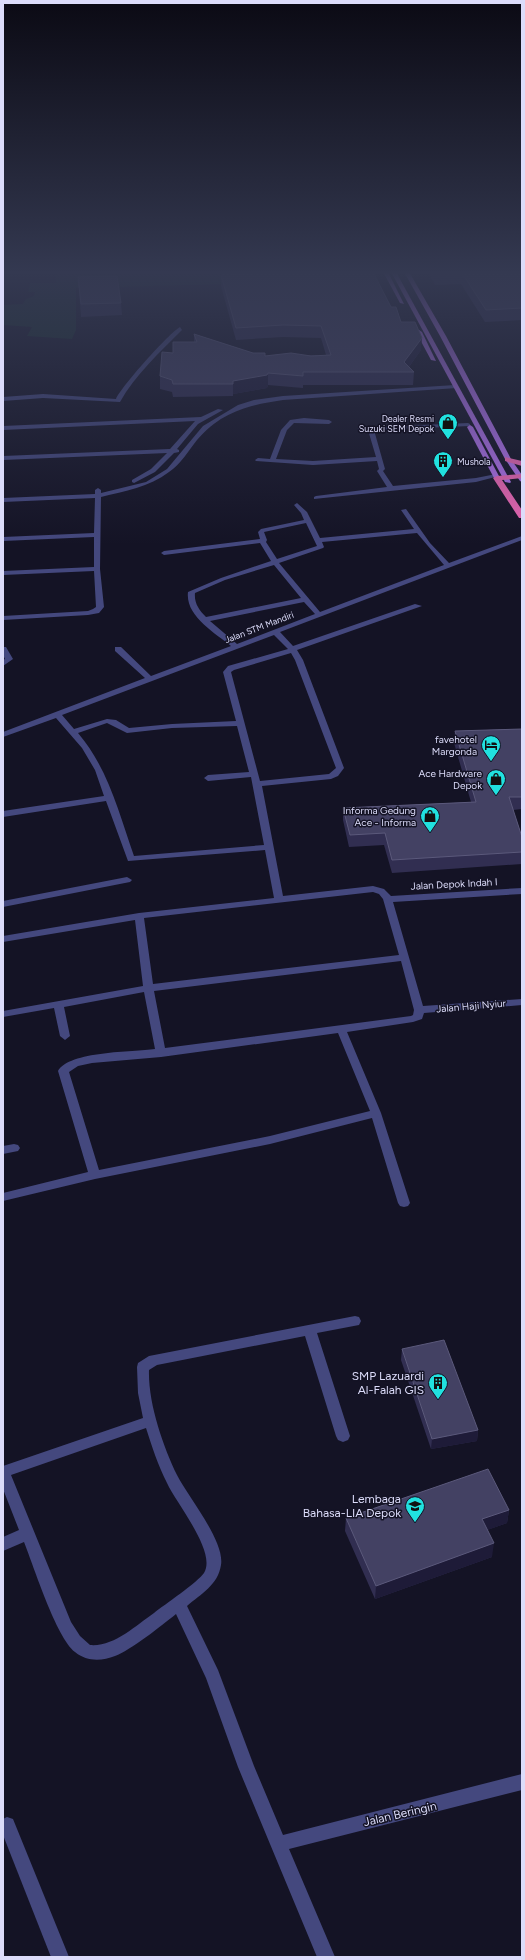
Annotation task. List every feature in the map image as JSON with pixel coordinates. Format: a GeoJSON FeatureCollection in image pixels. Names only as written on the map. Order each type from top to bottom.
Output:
{"type":"FeatureCollection","features":[{"type":"Feature","properties":{"kind":"highway"},"geometry":{"type":"LineString","coordinates":[[508,459],[522,464]]}},
{"type":"Feature","properties":{"kind":"highway"},"geometry":{"type":"LineString","coordinates":[[501,479],[521,478]]}},
{"type":"Feature","properties":{"kind":"highway"},"geometry":{"type":"LineString","coordinates":[[501,479],[522,502]]}},
{"type":"Feature","properties":{"kind":"highway"},"geometry":{"type":"LineString","coordinates":[[501,479],[522,516]]}},
{"type":"Feature","properties":{"kind":"main road"},"geometry":{"type":"LineString","coordinates":[[436,361],[451,385],[501,479]]}},
{"type":"Feature","properties":{"kind":"main road"},"geometry":{"type":"LineString","coordinates":[[441,361],[451,385],[452,394]]}},
{"type":"Feature","properties":{"kind":"main road"},"geometry":{"type":"LineString","coordinates":[[456,361],[508,459],[521,478]]}},
{"type":"Feature","properties":{"kind":"main road"},"geometry":{"type":"LineString","coordinates":[[465,418],[501,479]]}},
{"type":"Feature","properties":{"kind":"street"},"geometry":{"type":"LineString","coordinates":[[3,399],[34,396],[118,401],[121,394],[148,361]]}},
{"type":"Feature","properties":{"kind":"street"},"geometry":{"type":"LineString","coordinates":[[3,494],[98,493],[125,484],[145,476],[159,467],[196,424],[236,403],[263,398],[451,385]]}},
{"type":"Feature","properties":{"kind":"street"},"geometry":{"type":"LineString","coordinates":[[3,500],[98,493],[130,488],[155,480],[169,470],[199,433],[217,419],[240,406],[263,398]]}},
{"type":"Feature","properties":{"kind":"street"},"geometry":{"type":"LineString","coordinates":[[3,428],[217,419]]}},
{"type":"Feature","properties":{"kind":"street"},"geometry":{"type":"LineString","coordinates":[[274,460],[284,430],[292,421],[304,420],[329,422]]}},
{"type":"Feature","properties":{"kind":"street"},"geometry":{"type":"LineString","coordinates":[[360,429],[468,425]]}},
{"type":"Feature","properties":{"kind":"street"},"geometry":{"type":"LineString","coordinates":[[371,429],[382,468],[380,471],[381,474],[391,488]]}},
{"type":"Feature","properties":{"kind":"street"},"geometry":{"type":"LineString","coordinates":[[3,458],[183,451]]}},
{"type":"Feature","properties":{"kind":"street"},"geometry":{"type":"LineString","coordinates":[[258,460],[313,463],[379,459]]}},
{"type":"Feature","properties":{"kind":"street"},"geometry":{"type":"LineString","coordinates":[[316,498],[391,488],[501,479]]}},
{"type":"Feature","properties":{"kind":"street"},"geometry":{"type":"LineString","coordinates":[[3,618],[88,613],[96,611],[100,607],[97,569],[98,493]]}},
{"type":"Feature","properties":{"kind":"street"},"geometry":{"type":"LineString","coordinates":[[235,646],[204,620],[192,606],[190,596],[192,592],[210,584],[319,549],[321,547],[304,512],[296,505]]}},
{"type":"Feature","properties":{"kind":"street"},"geometry":{"type":"LineString","coordinates":[[404,510],[447,565]]}},
{"type":"Feature","properties":{"kind":"street"},"geometry":{"type":"LineString","coordinates":[[308,521],[261,531],[264,540],[262,541],[275,562],[319,614]]}},
{"type":"Feature","properties":{"kind":"street"},"geometry":{"type":"LineString","coordinates":[[317,540],[420,531]]}},
{"type":"Feature","properties":{"kind":"street"},"geometry":{"type":"LineString","coordinates":[[3,540],[97,535]]}},
{"type":"Feature","properties":{"kind":"street","name":"Jalan STM Mandiri"},"geometry":{"type":"LineString","coordinates":[[3,735],[151,680],[235,646],[447,565],[522,538]]}},
{"type":"Feature","properties":{"kind":"street"},"geometry":{"type":"LineString","coordinates":[[164,553],[262,541]]}},
{"type":"Feature","properties":{"kind":"street"},"geometry":{"type":"LineString","coordinates":[[3,573],[97,569]]}},
{"type":"Feature","properties":{"kind":"street"},"geometry":{"type":"LineString","coordinates":[[204,620],[306,599]]}},
{"type":"Feature","properties":{"kind":"street"},"geometry":{"type":"LineString","coordinates":[[279,899],[256,784],[228,670],[418,606]]}},
{"type":"Feature","properties":{"kind":"street"},"geometry":{"type":"LineString","coordinates":[[256,784],[331,776],[339,771],[340,768],[300,660],[293,649],[275,631]]}},
{"type":"Feature","properties":{"kind":"street"},"geometry":{"type":"LineString","coordinates":[[3,649],[9,659],[3,664]]}},
{"type":"Feature","properties":{"kind":"street"},"geometry":{"type":"LineString","coordinates":[[118,649],[151,680]]}},
{"type":"Feature","properties":{"kind":"street"},"geometry":{"type":"LineString","coordinates":[[57,714],[73,732],[99,770],[131,859],[269,847]]}},
{"type":"Feature","properties":{"kind":"street"},"geometry":{"type":"LineString","coordinates":[[73,732],[107,721],[113,722],[127,731],[172,726],[241,723]]}},
{"type":"Feature","properties":{"kind":"street"},"geometry":{"type":"LineString","coordinates":[[208,778],[253,774]]}},
{"type":"Feature","properties":{"kind":"street"},"geometry":{"type":"LineString","coordinates":[[3,814],[109,798]]}},
{"type":"Feature","properties":{"kind":"street"},"geometry":{"type":"LineString","coordinates":[[3,904],[127,880]]}},
{"type":"Feature","properties":{"kind":"street"},"geometry":{"type":"LineString","coordinates":[[3,939],[139,916],[373,889],[385,893],[388,899],[403,958],[419,1010],[418,1017],[413,1019],[341,1029],[161,1053],[76,1062],[70,1064],[63,1071],[95,1175]]}},
{"type":"Feature","properties":{"kind":"street","name":"Jalan Depok Indah I"},"geometry":{"type":"LineString","coordinates":[[388,899],[522,891]]}},
{"type":"Feature","properties":{"kind":"street"},"geometry":{"type":"LineString","coordinates":[[139,916],[148,988],[161,1053]]}},
{"type":"Feature","properties":{"kind":"street"},"geometry":{"type":"LineString","coordinates":[[3,1014],[148,988],[403,958]]}},
{"type":"Feature","properties":{"kind":"street","name":"Jalan Haji Nyiur"},"geometry":{"type":"LineString","coordinates":[[419,1010],[522,1002]]}},
{"type":"Feature","properties":{"kind":"street"},"geometry":{"type":"LineString","coordinates":[[58,1004],[65,1036]]}},
{"type":"Feature","properties":{"kind":"street"},"geometry":{"type":"LineString","coordinates":[[341,1029],[376,1113],[404,1203]]}},
{"type":"Feature","properties":{"kind":"street"},"geometry":{"type":"LineString","coordinates":[[3,1197],[95,1175],[270,1140],[376,1113]]}},
{"type":"Feature","properties":{"kind":"street"},"geometry":{"type":"LineString","coordinates":[[151,1421],[3,1472],[65,1627],[74,1642],[84,1650],[92,1653],[103,1653],[114,1649],[178,1604],[208,1579],[212,1571],[214,1558],[200,1528],[176,1487],[163,1458],[151,1421],[141,1377],[143,1367],[147,1363],[154,1360],[354,1321]]}},
{"type":"Feature","properties":{"kind":"street"},"geometry":{"type":"LineString","coordinates":[[310,1330],[343,1436]]}},
{"type":"Feature","properties":{"kind":"street"},"geometry":{"type":"LineString","coordinates":[[3,1544],[27,1534]]}},
{"type":"Feature","properties":{"kind":"street"},"geometry":{"type":"LineString","coordinates":[[178,1604],[213,1675],[246,1767],[326,1957]]}},
{"type":"Feature","properties":{"kind":"street","name":"Jalan Beringin"},"geometry":{"type":"LineString","coordinates":[[278,1844],[314,1834],[467,1798],[522,1782]]}},
{"type":"Feature","properties":{"kind":"street"},"geometry":{"type":"LineString","coordinates":[[7,1825],[60,1957]]}},
{"type":"Feature","properties":{"kind":"building"},"geometry":{"type":"Polygon","coordinates":[[[161,361],[404,361],[414,372],[303,372],[303,376],[268,373],[267,375],[233,381],[233,384],[173,384],[172,380],[160,376],[161,361]]]}},
{"type":"Feature","properties":{"kind":"building"},"geometry":{"type":"Polygon","coordinates":[[[522,729],[522,797],[509,797],[522,837],[522,852],[392,860],[385,833],[350,835],[343,808],[476,802],[455,731],[522,729]]]}},
{"type":"Feature","properties":{"kind":"building","name":"SMP Lazuardi Al-Falah GIS"},"geometry":{"type":"Polygon","coordinates":[[[444,1340],[478,1430],[432,1439],[402,1349],[444,1340]]]}},
{"type":"Feature","properties":{"kind":"building"},"geometry":{"type":"Polygon","coordinates":[[[488,1469],[509,1510],[482,1519],[494,1543],[376,1586],[346,1518],[488,1469]]]}},
{"type":"Feature","properties":{"kind":"place","name":"Dealer Resmi Suzuki SEM Depok"},"geometry":{"type":"Point","coordinates":[448,440]}},
{"type":"Feature","properties":{"kind":"place","name":"Mushola"},"geometry":{"type":"Point","coordinates":[443,478]}},
{"type":"Feature","properties":{"kind":"place","name":"favehotel Margonda"},"geometry":{"type":"Point","coordinates":[491,762]}},
{"type":"Feature","properties":{"kind":"place","name":"Ace Hardware Depok"},"geometry":{"type":"Point","coordinates":[496,796]}},
{"type":"Feature","properties":{"kind":"place","name":"Informa Gedung Ace - Informa"},"geometry":{"type":"Point","coordinates":[430,833]}},
{"type":"Feature","properties":{"kind":"place","name":"SMP Lazuardi Al-Falah GIS"},"geometry":{"type":"Point","coordinates":[438,1400]}},
{"type":"Feature","properties":{"kind":"place","name":"Lembaga Bahasa-LIA Depok"},"geometry":{"type":"Point","coordinates":[415,1523]}}]}
